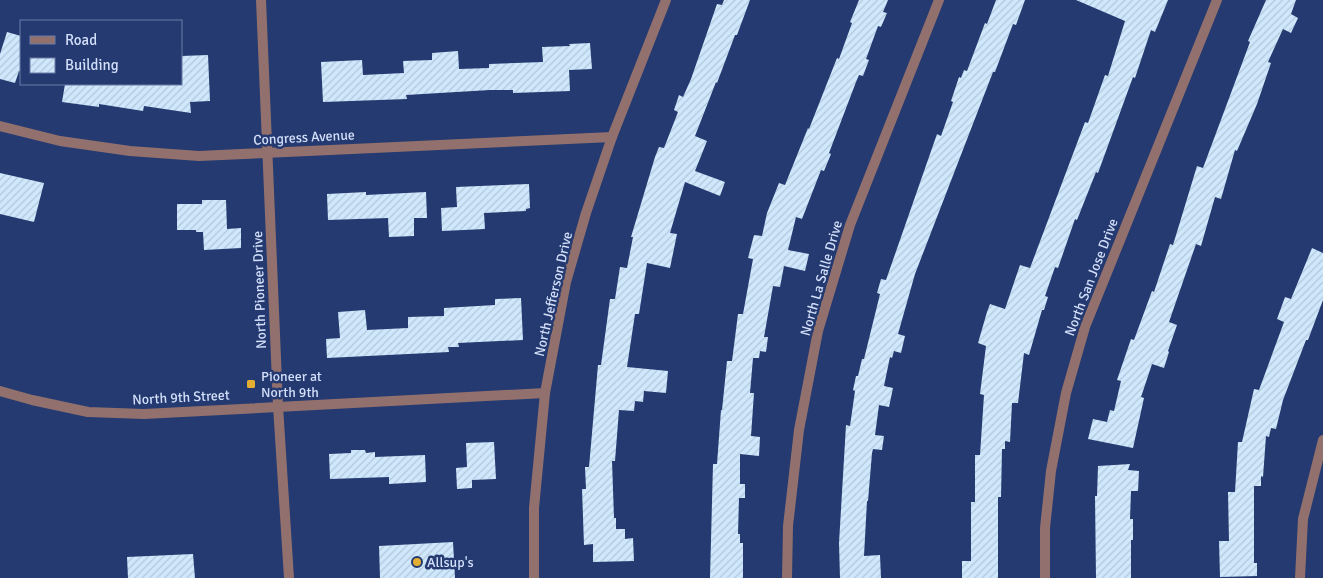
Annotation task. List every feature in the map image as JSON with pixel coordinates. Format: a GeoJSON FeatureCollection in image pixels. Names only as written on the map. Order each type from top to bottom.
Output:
{"type":"FeatureCollection","features":[{"type":"Feature","properties":{"kind":"street","name":"North Pioneer Drive"},"geometry":{"type":"LineString","coordinates":[[261,0],[278,406],[289,578]]}},
{"type":"Feature","properties":{"kind":"street","name":"North Jefferson Drive"},"geometry":{"type":"LineString","coordinates":[[534,578],[534,508],[545,393],[566,282],[586,213],[612,137],[666,0]]}},
{"type":"Feature","properties":{"kind":"street","name":"North La Salle Drive"},"geometry":{"type":"LineString","coordinates":[[787,578],[788,526],[799,430],[818,331],[850,224],[939,0]]}},
{"type":"Feature","properties":{"kind":"street","name":"North San Jose Drive"},"geometry":{"type":"LineString","coordinates":[[1045,578],[1045,528],[1051,471],[1066,393],[1085,328],[1217,0]]}},
{"type":"Feature","properties":{"kind":"street","name":"Congress Avenue"},"geometry":{"type":"LineString","coordinates":[[0,126],[60,141],[130,151],[199,156],[612,137]]}},
{"type":"Feature","properties":{"kind":"street","name":"North 9th Street"},"geometry":{"type":"LineString","coordinates":[[0,391],[88,412],[144,414],[545,393]]}},
{"type":"Feature","properties":{"kind":"street"},"geometry":{"type":"LineString","coordinates":[[1300,578],[1303,519],[1323,440]]}},
{"type":"Feature","properties":{"kind":"building"},"geometry":{"type":"Polygon","coordinates":[[[724,0],[750,0],[695,136],[707,141],[695,171],[725,182],[720,196],[685,182],[670,233],[677,234],[670,268],[647,263],[639,314],[635,314],[627,367],[668,371],[666,393],[644,391],[643,402],[635,401],[634,411],[619,410],[615,461],[612,461],[614,518],[616,518],[616,529],[625,529],[625,539],[633,538],[634,561],[593,562],[593,544],[584,545],[582,489],[586,489],[585,467],[589,467],[598,365],[601,365],[610,299],[615,299],[620,267],[627,268],[633,237],[631,237],[655,157],[659,147],[664,148],[678,112],[674,110],[679,95],[683,97],[691,79],[717,4],[722,5],[724,0]]]}},
{"type":"Feature","properties":{"kind":"building"},"geometry":{"type":"Polygon","coordinates":[[[859,0],[888,0],[883,12],[887,13],[881,27],[878,26],[866,59],[869,60],[863,76],[859,75],[856,82],[824,171],[821,170],[802,219],[796,217],[788,250],[809,254],[805,271],[784,266],[780,287],[773,286],[764,337],[768,337],[766,352],[760,351],[759,358],[753,358],[750,393],[754,393],[751,436],[760,437],[759,456],[740,454],[740,484],[745,484],[745,498],[739,498],[738,534],[740,534],[740,543],[743,543],[743,578],[710,578],[713,464],[717,464],[727,361],[732,361],[738,314],[743,314],[753,259],[748,258],[754,235],[762,236],[767,213],[779,183],[785,185],[837,58],[839,59],[859,0]]]}},
{"type":"Feature","properties":{"kind":"building"},"geometry":{"type":"Polygon","coordinates":[[[996,0],[1025,0],[1016,25],[1013,24],[995,72],[993,72],[915,274],[898,334],[905,336],[901,353],[894,351],[892,358],[890,357],[884,386],[893,388],[889,407],[879,405],[875,435],[884,436],[882,450],[873,449],[872,453],[864,556],[880,555],[881,578],[840,578],[839,543],[846,425],[850,426],[855,391],[853,390],[862,359],[864,359],[880,294],[877,293],[881,279],[886,280],[937,134],[941,136],[953,102],[951,101],[959,77],[961,78],[964,70],[967,71],[996,0]]]}},
{"type":"Feature","properties":{"kind":"building"},"geometry":{"type":"Polygon","coordinates":[[[1076,0],[1168,0],[1155,32],[1151,30],[1135,78],[1133,77],[1098,173],[1096,172],[1077,220],[1075,219],[1058,268],[1055,267],[1045,296],[1048,297],[1044,310],[1042,310],[1029,355],[1024,353],[1018,403],[1012,403],[1010,442],[1005,441],[1005,449],[1002,449],[1001,497],[998,497],[998,578],[962,578],[962,561],[971,561],[971,502],[975,502],[975,455],[980,455],[984,395],[980,394],[986,346],[978,343],[987,312],[990,304],[1005,309],[1020,265],[1030,268],[1085,122],[1088,123],[1105,75],[1108,76],[1125,21],[1076,0]]]}},
{"type":"Feature","properties":{"kind":"building"},"geometry":{"type":"Polygon","coordinates":[[[1266,0],[1296,0],[1291,14],[1298,18],[1291,33],[1283,29],[1268,62],[1271,63],[1257,104],[1237,151],[1235,150],[1221,199],[1215,197],[1201,246],[1196,244],[1169,322],[1177,325],[1164,368],[1152,364],[1141,397],[1144,398],[1133,448],[1088,439],[1093,419],[1107,422],[1110,410],[1114,411],[1121,381],[1117,380],[1131,339],[1134,340],[1152,291],[1154,292],[1170,244],[1173,245],[1197,166],[1203,168],[1250,42],[1248,41],[1266,0]]]}},
{"type":"Feature","properties":{"kind":"building"},"geometry":{"type":"Polygon","coordinates":[[[7,32],[20,36],[20,72],[15,83],[0,79],[0,54],[7,32]]]}},
{"type":"Feature","properties":{"kind":"building"},"geometry":{"type":"Polygon","coordinates":[[[590,43],[592,69],[569,70],[570,91],[513,93],[513,90],[490,90],[406,95],[407,99],[323,102],[321,62],[362,60],[363,75],[404,73],[403,61],[432,60],[432,53],[458,51],[459,69],[489,68],[489,64],[543,62],[542,47],[590,43]]]}},
{"type":"Feature","properties":{"kind":"building"},"geometry":{"type":"Polygon","coordinates":[[[208,55],[210,101],[190,102],[191,113],[144,106],[143,111],[99,104],[99,107],[62,102],[65,85],[182,85],[182,56],[208,55]]]}},
{"type":"Feature","properties":{"kind":"building"},"geometry":{"type":"Polygon","coordinates":[[[0,173],[44,183],[34,222],[0,214],[0,173]]]}},
{"type":"Feature","properties":{"kind":"building"},"geometry":{"type":"Polygon","coordinates":[[[529,184],[530,208],[526,209],[526,211],[484,213],[485,229],[442,231],[441,208],[457,207],[456,187],[529,184]]]}},
{"type":"Feature","properties":{"kind":"building"},"geometry":{"type":"Polygon","coordinates":[[[366,192],[366,195],[426,192],[427,218],[414,218],[414,236],[389,237],[388,218],[328,220],[327,194],[366,192]]]}},
{"type":"Feature","properties":{"kind":"building"},"geometry":{"type":"Polygon","coordinates":[[[202,200],[226,200],[227,229],[241,228],[241,248],[204,250],[203,232],[177,230],[177,204],[202,204],[202,200]]]}},
{"type":"Feature","properties":{"kind":"building"},"geometry":{"type":"Polygon","coordinates":[[[1312,248],[1323,253],[1323,300],[1283,400],[1276,429],[1271,428],[1269,437],[1266,436],[1261,486],[1254,486],[1254,563],[1257,563],[1257,576],[1220,577],[1219,541],[1229,541],[1228,492],[1235,492],[1238,442],[1242,442],[1254,389],[1259,390],[1284,322],[1277,319],[1285,297],[1291,299],[1312,248]]]}},
{"type":"Feature","properties":{"kind":"building"},"geometry":{"type":"Polygon","coordinates":[[[521,298],[523,340],[458,343],[459,347],[448,347],[449,352],[327,358],[326,339],[340,338],[338,312],[365,310],[367,330],[408,328],[408,317],[444,316],[444,308],[495,305],[495,299],[521,298]]]}},
{"type":"Feature","properties":{"kind":"building"},"geometry":{"type":"Polygon","coordinates":[[[494,442],[496,479],[472,480],[472,488],[457,489],[456,468],[467,467],[466,443],[494,442]]]}},
{"type":"Feature","properties":{"kind":"building"},"geometry":{"type":"Polygon","coordinates":[[[351,450],[365,450],[366,453],[375,452],[375,457],[425,455],[426,482],[389,484],[389,477],[330,479],[329,454],[351,453],[351,450]]]}},
{"type":"Feature","properties":{"kind":"building"},"geometry":{"type":"Polygon","coordinates":[[[1130,464],[1128,470],[1139,471],[1138,491],[1131,491],[1130,519],[1133,519],[1133,540],[1131,540],[1131,578],[1096,578],[1095,496],[1097,496],[1098,466],[1130,464]]]}},
{"type":"Feature","properties":{"kind":"building","name":"Allsup's"},"geometry":{"type":"Polygon","coordinates":[[[453,542],[455,578],[380,578],[379,546],[453,542]]]}},
{"type":"Feature","properties":{"kind":"building"},"geometry":{"type":"Polygon","coordinates":[[[193,554],[195,578],[128,578],[127,557],[193,554]]]}},
{"type":"Feature","properties":{"kind":"place","name":"Pioneer at North 9th"},"geometry":{"type":"Point","coordinates":[251,384]}},
{"type":"Feature","properties":{"kind":"place","name":"Allsup's"},"geometry":{"type":"Point","coordinates":[417,562]}}]}
